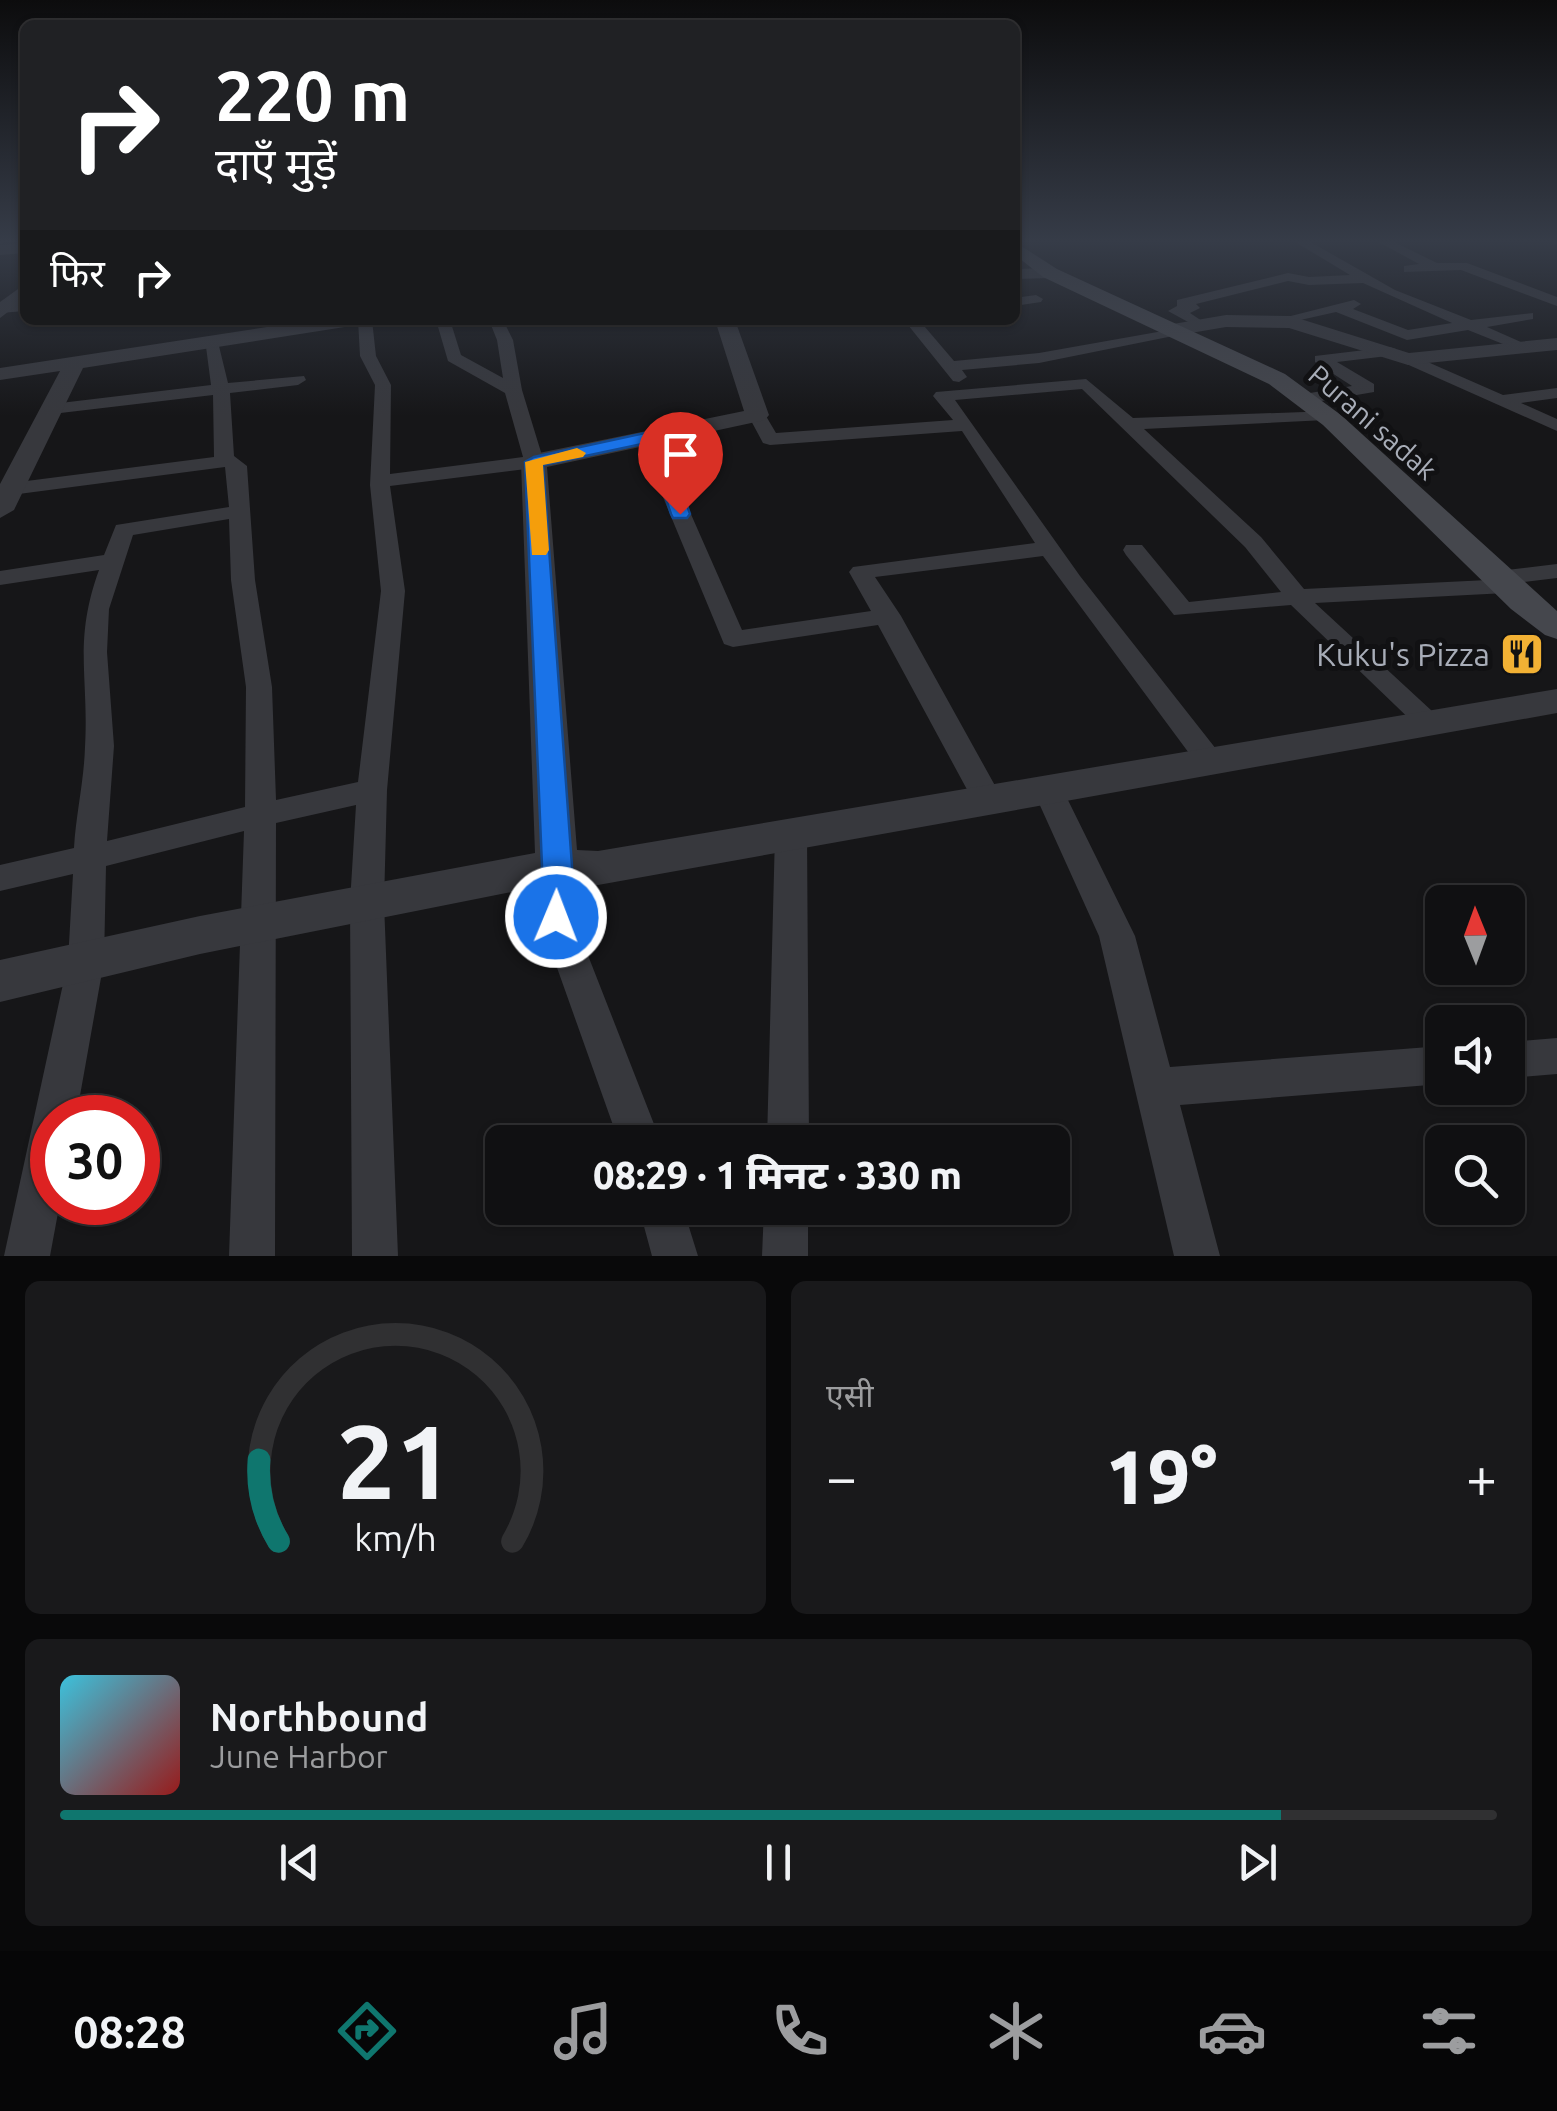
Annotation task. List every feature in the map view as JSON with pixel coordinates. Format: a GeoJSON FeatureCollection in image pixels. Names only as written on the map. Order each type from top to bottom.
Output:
{"type":"FeatureCollection","features":[{"type":"Feature","properties":{"kind":"main road","name":"Purani sadak"},"geometry":{"type":"LineString","coordinates":[[1113,299],[1184,329],[1277,379],[1304,399],[1557,628]]}},
{"type":"Feature","properties":{"kind":"street"},"geometry":{"type":"LineString","coordinates":[[1020,301],[1036,299]]}},
{"type":"Feature","properties":{"kind":"street"},"geometry":{"type":"LineString","coordinates":[[1184,329],[1175,312],[1193,308],[1182,303],[1200,299]]}},
{"type":"Feature","properties":{"kind":"street"},"geometry":{"type":"LineString","coordinates":[[950,366],[1039,358],[1184,329],[1278,321],[1384,299]]}},
{"type":"Feature","properties":{"kind":"street"},"geometry":{"type":"LineString","coordinates":[[1404,299],[1524,348]]}},
{"type":"Feature","properties":{"kind":"street"},"geometry":{"type":"LineString","coordinates":[[1336,308],[1407,335],[1528,316]]}},
{"type":"Feature","properties":{"kind":"street"},"geometry":{"type":"LineString","coordinates":[[1278,321],[1326,331],[1399,355],[1557,426]]}},
{"type":"Feature","properties":{"kind":"street"},"geometry":{"type":"LineString","coordinates":[[0,374],[203,337],[297,325]]}},
{"type":"Feature","properties":{"kind":"street"},"geometry":{"type":"LineString","coordinates":[[366,325],[368,356],[384,385],[380,481],[392,591],[372,790],[367,903],[375,1256]]}},
{"type":"Feature","properties":{"kind":"street"},"geometry":{"type":"LineString","coordinates":[[444,325],[454,358],[513,390]]}},
{"type":"Feature","properties":{"kind":"street"},"geometry":{"type":"LineString","coordinates":[[498,325],[534,462],[557,866],[556,917],[634,1125]]}},
{"type":"Feature","properties":{"kind":"street"},"geometry":{"type":"LineString","coordinates":[[728,325],[757,414],[770,439],[967,424]]}},
{"type":"Feature","properties":{"kind":"street"},"geometry":{"type":"LineString","coordinates":[[915,325],[972,394]]}},
{"type":"Feature","properties":{"kind":"street"},"geometry":{"type":"LineString","coordinates":[[203,337],[221,390],[224,458],[237,466],[243,580],[260,687],[252,1256]]}},
{"type":"Feature","properties":{"kind":"street"},"geometry":{"type":"LineString","coordinates":[[1304,399],[1368,388],[1322,359],[1557,344]]}},
{"type":"Feature","properties":{"kind":"street"},"geometry":{"type":"LineString","coordinates":[[5,499],[75,362]]}},
{"type":"Feature","properties":{"kind":"street"},"geometry":{"type":"LineString","coordinates":[[52,408],[298,380]]}},
{"type":"Feature","properties":{"kind":"street"},"geometry":{"type":"LineString","coordinates":[[1210,762],[1049,548],[967,424],[942,396],[1086,384],[1253,542],[1297,598],[1431,723]]}},
{"type":"Feature","properties":{"kind":"street"},"geometry":{"type":"LineString","coordinates":[[1500,401],[1557,393]]}},
{"type":"Feature","properties":{"kind":"street"},"geometry":{"type":"LineString","coordinates":[[380,481],[534,462],[757,414]]}},
{"type":"Feature","properties":{"kind":"street"},"geometry":{"type":"LineString","coordinates":[[1128,424],[1326,416]]}},
{"type":"Feature","properties":{"kind":"street"},"geometry":{"type":"LineString","coordinates":[[654,436],[665,478],[733,639],[888,616]]}},
{"type":"Feature","properties":{"kind":"street"},"geometry":{"type":"LineString","coordinates":[[5,499],[228,461]]}},
{"type":"Feature","properties":{"kind":"street"},"geometry":{"type":"LineString","coordinates":[[60,1095],[86,962],[100,746],[94,652],[97,608],[111,562],[124,530],[240,512]]}},
{"type":"Feature","properties":{"kind":"street"},"geometry":{"type":"LineString","coordinates":[[988,800],[862,572],[1049,548]]}},
{"type":"Feature","properties":{"kind":"street"},"geometry":{"type":"LineString","coordinates":[[1134,550],[1183,610],[1502,582],[1557,571]]}},
{"type":"Feature","properties":{"kind":"street"},"geometry":{"type":"LineString","coordinates":[[0,578],[111,562]]}},
{"type":"Feature","properties":{"kind":"street"},"geometry":{"type":"LineString","coordinates":[[0,981],[259,924],[557,866],[598,868],[1557,701]]}},
{"type":"Feature","properties":{"kind":"street"},"geometry":{"type":"LineString","coordinates":[[0,878],[90,859],[260,812],[372,790]]}},
{"type":"Feature","properties":{"kind":"street"},"geometry":{"type":"LineString","coordinates":[[1048,790],[1116,936],[1197,1256]]}},
{"type":"Feature","properties":{"kind":"street"},"geometry":{"type":"LineString","coordinates":[[788,1125],[791,834]]}},
{"type":"Feature","properties":{"kind":"street"},"geometry":{"type":"LineString","coordinates":[[1525,1059],[1557,1056]]}},
{"type":"Feature","properties":{"kind":"street"},"geometry":{"type":"LineString","coordinates":[[1155,1088],[1425,1067]]}},
{"type":"Feature","properties":{"kind":"street"},"geometry":{"type":"LineString","coordinates":[[27,1256],[33,1225]]}},
{"type":"Feature","properties":{"kind":"street"},"geometry":{"type":"LineString","coordinates":[[666,1225],[676,1256]]}},
{"type":"Feature","properties":{"kind":"street"},"geometry":{"type":"LineString","coordinates":[[785,1256],[786,1225]]}},
{"type":"Feature","properties":{"kind":"slow traffic"},"geometry":{"type":"LineString","coordinates":[[539,550],[534,462],[577,453]]}},
{"type":"Feature","properties":{"kind":"place","name":"Kuku's Pizza"},"geometry":{"type":"Point","coordinates":[1522,654]}},
{"type":"Feature","properties":{"kind":"route"},"geometry":{"type":"LineString","coordinates":[[556,917],[557,866],[534,462],[654,436],[680,514]]}}]}
